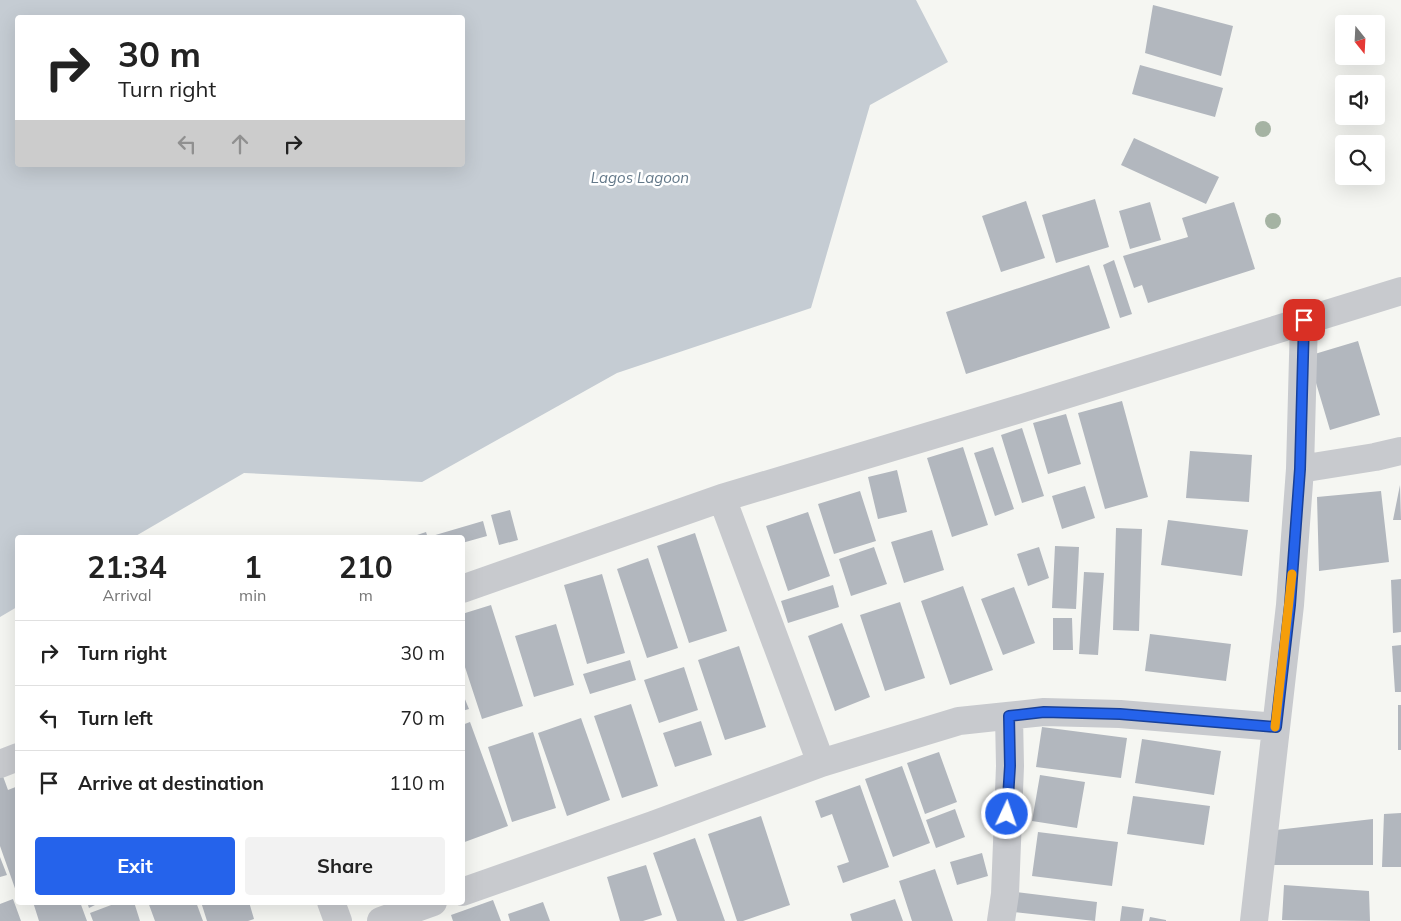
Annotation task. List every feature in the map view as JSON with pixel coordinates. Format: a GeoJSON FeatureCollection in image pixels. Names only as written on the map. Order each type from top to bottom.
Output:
{"type":"FeatureCollection","features":[{"type":"Feature","properties":{"kind":"street"},"geometry":{"type":"LineString","coordinates":[[465,588],[722,498],[1013,411],[1401,291]]}},
{"type":"Feature","properties":{"kind":"street"},"geometry":{"type":"LineString","coordinates":[[1254,921],[1290,605],[1300,469],[1304,320]]}},
{"type":"Feature","properties":{"kind":"street"},"geometry":{"type":"LineString","coordinates":[[1300,469],[1375,458],[1401,452]]}},
{"type":"Feature","properties":{"kind":"street"},"geometry":{"type":"LineString","coordinates":[[722,498],[821,762]]}},
{"type":"Feature","properties":{"kind":"street"},"geometry":{"type":"LineString","coordinates":[[465,891],[653,826],[821,762],[959,721],[1044,712],[1120,714],[1276,727]]}},
{"type":"Feature","properties":{"kind":"street"},"geometry":{"type":"LineString","coordinates":[[1001,921],[1005,894],[1010,766],[1009,716]]}},
{"type":"Feature","properties":{"kind":"street"},"geometry":{"type":"LineString","coordinates":[[0,764],[15,758]]}},
{"type":"Feature","properties":{"kind":"street"},"geometry":{"type":"LineString","coordinates":[[332,905],[338,921]]}},
{"type":"Feature","properties":{"kind":"street"},"geometry":{"type":"LineString","coordinates":[[381,921],[425,905]]}},
{"type":"Feature","properties":{"kind":"water","name":"Lagos Lagoon"},"geometry":{"type":"Polygon","coordinates":[[[0,0],[916,0],[948,62],[870,105],[811,308],[617,373],[422,482],[244,473],[137,535],[15,535],[15,608],[0,617],[0,0]]]}},
{"type":"Feature","properties":{"kind":"building"},"geometry":{"type":"Polygon","coordinates":[[[1153,5],[1233,26],[1221,76],[1145,53],[1153,5]]]}},
{"type":"Feature","properties":{"kind":"building"},"geometry":{"type":"Polygon","coordinates":[[[1140,65],[1223,88],[1215,117],[1132,94],[1140,65]]]}},
{"type":"Feature","properties":{"kind":"building"},"geometry":{"type":"Polygon","coordinates":[[[1134,138],[1219,177],[1206,204],[1121,165],[1134,138]]]}},
{"type":"Feature","properties":{"kind":"building"},"geometry":{"type":"Polygon","coordinates":[[[1095,199],[1109,247],[1056,263],[1042,215],[1095,199]]]}},
{"type":"Feature","properties":{"kind":"building"},"geometry":{"type":"Polygon","coordinates":[[[1026,201],[1045,258],[1001,272],[982,216],[1026,201]]]}},
{"type":"Feature","properties":{"kind":"building"},"geometry":{"type":"Polygon","coordinates":[[[1150,202],[1161,240],[1130,249],[1119,211],[1150,202]]]}},
{"type":"Feature","properties":{"kind":"building"},"geometry":{"type":"Polygon","coordinates":[[[1234,202],[1255,269],[1148,303],[1142,285],[1134,288],[1123,256],[1188,237],[1182,218],[1234,202]]]}},
{"type":"Feature","properties":{"kind":"building"},"geometry":{"type":"Polygon","coordinates":[[[1114,260],[1132,314],[1120,318],[1103,265],[1114,260]]]}},
{"type":"Feature","properties":{"kind":"building"},"geometry":{"type":"Polygon","coordinates":[[[1089,265],[1110,328],[966,374],[946,312],[1089,265]]]}},
{"type":"Feature","properties":{"kind":"building"},"geometry":{"type":"Polygon","coordinates":[[[1358,341],[1380,415],[1330,430],[1308,356],[1358,341]]]}},
{"type":"Feature","properties":{"kind":"building"},"geometry":{"type":"Polygon","coordinates":[[[1122,401],[1148,497],[1105,509],[1078,413],[1122,401]]]}},
{"type":"Feature","properties":{"kind":"building"},"geometry":{"type":"Polygon","coordinates":[[[1066,414],[1081,464],[1048,474],[1033,423],[1066,414]]]}},
{"type":"Feature","properties":{"kind":"building"},"geometry":{"type":"Polygon","coordinates":[[[1022,428],[1044,496],[1022,503],[1001,435],[1022,428]]]}},
{"type":"Feature","properties":{"kind":"building"},"geometry":{"type":"Polygon","coordinates":[[[963,447],[988,525],[952,537],[927,458],[963,447]]]}},
{"type":"Feature","properties":{"kind":"building"},"geometry":{"type":"Polygon","coordinates":[[[993,447],[1014,509],[995,516],[974,453],[993,447]]]}},
{"type":"Feature","properties":{"kind":"building"},"geometry":{"type":"Polygon","coordinates":[[[1190,451],[1252,455],[1249,502],[1186,498],[1190,451]]]}},
{"type":"Feature","properties":{"kind":"building"},"geometry":{"type":"Polygon","coordinates":[[[897,470],[907,512],[878,519],[868,477],[897,470]]]}},
{"type":"Feature","properties":{"kind":"building"},"geometry":{"type":"Polygon","coordinates":[[[1400,485],[1401,520],[1393,520],[1400,485]]]}},
{"type":"Feature","properties":{"kind":"building"},"geometry":{"type":"Polygon","coordinates":[[[1085,486],[1095,518],[1062,529],[1052,496],[1085,486]]]}},
{"type":"Feature","properties":{"kind":"building"},"geometry":{"type":"Polygon","coordinates":[[[860,491],[876,541],[834,554],[818,504],[860,491]]]}},
{"type":"Feature","properties":{"kind":"building"},"geometry":{"type":"Polygon","coordinates":[[[1381,491],[1389,562],[1319,571],[1317,497],[1381,491]]]}},
{"type":"Feature","properties":{"kind":"building"},"geometry":{"type":"Polygon","coordinates":[[[510,510],[518,540],[499,545],[491,515],[510,510]]]}},
{"type":"Feature","properties":{"kind":"building"},"geometry":{"type":"Polygon","coordinates":[[[808,512],[830,576],[788,591],[766,526],[808,512]]]}},
{"type":"Feature","properties":{"kind":"building"},"geometry":{"type":"Polygon","coordinates":[[[1168,520],[1248,530],[1242,576],[1161,565],[1168,520]]]}},
{"type":"Feature","properties":{"kind":"building"},"geometry":{"type":"Polygon","coordinates":[[[483,521],[487,536],[465,542],[465,535],[435,535],[483,521]]]}},
{"type":"Feature","properties":{"kind":"building"},"geometry":{"type":"Polygon","coordinates":[[[1116,528],[1142,529],[1139,631],[1113,630],[1116,528]]]}},
{"type":"Feature","properties":{"kind":"building"},"geometry":{"type":"Polygon","coordinates":[[[932,530],[944,570],[904,583],[891,542],[932,530]]]}},
{"type":"Feature","properties":{"kind":"building"},"geometry":{"type":"Polygon","coordinates":[[[695,533],[727,631],[689,643],[657,546],[695,533]]]}},
{"type":"Feature","properties":{"kind":"building"},"geometry":{"type":"Polygon","coordinates":[[[1055,546],[1079,547],[1076,609],[1052,608],[1055,546]]]}},
{"type":"Feature","properties":{"kind":"building"},"geometry":{"type":"Polygon","coordinates":[[[874,547],[887,584],[851,596],[839,559],[874,547]]]}},
{"type":"Feature","properties":{"kind":"building"},"geometry":{"type":"Polygon","coordinates":[[[1039,547],[1049,578],[1028,586],[1017,554],[1039,547]]]}},
{"type":"Feature","properties":{"kind":"building"},"geometry":{"type":"Polygon","coordinates":[[[648,558],[678,648],[647,658],[617,569],[648,558]]]}},
{"type":"Feature","properties":{"kind":"building"},"geometry":{"type":"Polygon","coordinates":[[[1084,572],[1104,573],[1098,655],[1079,654],[1084,572]]]}},
{"type":"Feature","properties":{"kind":"building"},"geometry":{"type":"Polygon","coordinates":[[[602,574],[625,653],[587,664],[564,585],[602,574]]]}},
{"type":"Feature","properties":{"kind":"building"},"geometry":{"type":"Polygon","coordinates":[[[1401,579],[1401,632],[1393,633],[1391,580],[1401,579]]]}},
{"type":"Feature","properties":{"kind":"building"},"geometry":{"type":"Polygon","coordinates":[[[833,585],[839,607],[788,623],[781,601],[833,585]]]}},
{"type":"Feature","properties":{"kind":"building"},"geometry":{"type":"Polygon","coordinates":[[[963,586],[993,670],[950,685],[921,601],[963,586]]]}},
{"type":"Feature","properties":{"kind":"building"},"geometry":{"type":"Polygon","coordinates":[[[1014,587],[1035,643],[1003,655],[981,599],[1014,587]]]}},
{"type":"Feature","properties":{"kind":"building"},"geometry":{"type":"Polygon","coordinates":[[[900,602],[925,678],[885,691],[860,615],[900,602]]]}},
{"type":"Feature","properties":{"kind":"building"},"geometry":{"type":"Polygon","coordinates":[[[491,605],[523,706],[482,719],[465,667],[465,613],[491,605]]]}},
{"type":"Feature","properties":{"kind":"building"},"geometry":{"type":"Polygon","coordinates":[[[1053,618],[1072,618],[1073,650],[1053,650],[1053,618]]]}},
{"type":"Feature","properties":{"kind":"building"},"geometry":{"type":"Polygon","coordinates":[[[842,623],[870,697],[835,711],[808,636],[842,623]]]}},
{"type":"Feature","properties":{"kind":"building"},"geometry":{"type":"Polygon","coordinates":[[[556,624],[574,685],[534,697],[515,636],[556,624]]]}},
{"type":"Feature","properties":{"kind":"building"},"geometry":{"type":"Polygon","coordinates":[[[1150,634],[1231,644],[1226,681],[1145,671],[1150,634]]]}},
{"type":"Feature","properties":{"kind":"building"},"geometry":{"type":"Polygon","coordinates":[[[1401,645],[1401,692],[1395,692],[1392,646],[1401,645]]]}},
{"type":"Feature","properties":{"kind":"building"},"geometry":{"type":"Polygon","coordinates":[[[739,646],[766,727],[725,740],[698,660],[739,646]]]}},
{"type":"Feature","properties":{"kind":"building"},"geometry":{"type":"Polygon","coordinates":[[[630,660],[636,680],[590,694],[583,674],[630,660]]]}},
{"type":"Feature","properties":{"kind":"building"},"geometry":{"type":"Polygon","coordinates":[[[684,667],[698,710],[659,723],[644,680],[684,667]]]}},
{"type":"Feature","properties":{"kind":"building"},"geometry":{"type":"Polygon","coordinates":[[[465,699],[469,709],[465,710],[465,699]]]}},
{"type":"Feature","properties":{"kind":"building"},"geometry":{"type":"Polygon","coordinates":[[[631,704],[658,786],[622,798],[594,716],[631,704]]]}},
{"type":"Feature","properties":{"kind":"building"},"geometry":{"type":"Polygon","coordinates":[[[1398,705],[1401,705],[1401,750],[1398,750],[1398,705]]]}},
{"type":"Feature","properties":{"kind":"building"},"geometry":{"type":"Polygon","coordinates":[[[581,718],[610,800],[567,816],[538,733],[581,718]]]}},
{"type":"Feature","properties":{"kind":"building"},"geometry":{"type":"Polygon","coordinates":[[[701,721],[712,755],[675,767],[663,733],[701,721]]]}},
{"type":"Feature","properties":{"kind":"building"},"geometry":{"type":"Polygon","coordinates":[[[470,722],[508,826],[465,842],[465,724],[470,722]]]}},
{"type":"Feature","properties":{"kind":"building"},"geometry":{"type":"Polygon","coordinates":[[[1042,727],[1127,738],[1121,778],[1036,767],[1042,727]]]}},
{"type":"Feature","properties":{"kind":"building"},"geometry":{"type":"Polygon","coordinates":[[[533,732],[556,808],[512,822],[488,747],[533,732]]]}},
{"type":"Feature","properties":{"kind":"building"},"geometry":{"type":"Polygon","coordinates":[[[1142,739],[1221,751],[1214,795],[1135,783],[1142,739]]]}},
{"type":"Feature","properties":{"kind":"building"},"geometry":{"type":"Polygon","coordinates":[[[939,752],[957,802],[925,814],[907,763],[939,752]]]}},
{"type":"Feature","properties":{"kind":"building"},"geometry":{"type":"Polygon","coordinates":[[[902,766],[930,843],[893,857],[865,779],[902,766]]]}},
{"type":"Feature","properties":{"kind":"building"},"geometry":{"type":"Polygon","coordinates":[[[0,768],[8,790],[15,787],[15,888],[0,846],[0,768]]]}},
{"type":"Feature","properties":{"kind":"building"},"geometry":{"type":"Polygon","coordinates":[[[1040,775],[1085,782],[1077,828],[1032,821],[1040,775]]]}},
{"type":"Feature","properties":{"kind":"building"},"geometry":{"type":"Polygon","coordinates":[[[860,785],[889,867],[843,883],[837,866],[849,862],[832,814],[821,818],[815,801],[860,785]]]}},
{"type":"Feature","properties":{"kind":"building"},"geometry":{"type":"Polygon","coordinates":[[[1133,796],[1210,806],[1204,845],[1127,834],[1133,796]]]}},
{"type":"Feature","properties":{"kind":"building"},"geometry":{"type":"Polygon","coordinates":[[[955,809],[965,837],[936,848],[926,820],[955,809]]]}},
{"type":"Feature","properties":{"kind":"building"},"geometry":{"type":"Polygon","coordinates":[[[1401,813],[1401,867],[1382,867],[1384,814],[1401,813]]]}},
{"type":"Feature","properties":{"kind":"building"},"geometry":{"type":"Polygon","coordinates":[[[761,816],[790,905],[743,921],[737,921],[708,834],[761,816]]]}},
{"type":"Feature","properties":{"kind":"building"},"geometry":{"type":"Polygon","coordinates":[[[1373,819],[1373,865],[1272,865],[1276,830],[1373,819]]]}},
{"type":"Feature","properties":{"kind":"building"},"geometry":{"type":"Polygon","coordinates":[[[1038,832],[1118,842],[1112,886],[1032,876],[1038,832]]]}},
{"type":"Feature","properties":{"kind":"building"},"geometry":{"type":"Polygon","coordinates":[[[695,838],[725,921],[677,921],[653,853],[695,838]]]}},
{"type":"Feature","properties":{"kind":"building"},"geometry":{"type":"Polygon","coordinates":[[[982,853],[988,876],[957,885],[950,862],[982,853]]]}},
{"type":"Feature","properties":{"kind":"building"},"geometry":{"type":"Polygon","coordinates":[[[0,857],[7,875],[0,877],[0,857]]]}},
{"type":"Feature","properties":{"kind":"building"},"geometry":{"type":"Polygon","coordinates":[[[646,865],[662,915],[643,921],[620,921],[607,877],[646,865]]]}},
{"type":"Feature","properties":{"kind":"building"},"geometry":{"type":"Polygon","coordinates":[[[935,869],[953,921],[912,921],[899,881],[935,869]]]}},
{"type":"Feature","properties":{"kind":"building"},"geometry":{"type":"Polygon","coordinates":[[[1284,885],[1369,891],[1370,921],[1282,920],[1284,885]]]}},
{"type":"Feature","properties":{"kind":"building"},"geometry":{"type":"Polygon","coordinates":[[[1016,892],[1097,902],[1095,921],[1013,912],[1016,892]]]}},
{"type":"Feature","properties":{"kind":"building"},"geometry":{"type":"Polygon","coordinates":[[[13,899],[21,921],[0,921],[0,904],[13,899]]]}},
{"type":"Feature","properties":{"kind":"building"},"geometry":{"type":"Polygon","coordinates":[[[895,899],[903,921],[852,921],[850,914],[895,899]]]}},
{"type":"Feature","properties":{"kind":"building"},"geometry":{"type":"Polygon","coordinates":[[[493,900],[501,921],[453,921],[451,915],[493,900]]]}},
{"type":"Feature","properties":{"kind":"building"},"geometry":{"type":"Polygon","coordinates":[[[543,902],[550,921],[510,921],[508,914],[543,902]]]}},
{"type":"Feature","properties":{"kind":"building"},"geometry":{"type":"Polygon","coordinates":[[[34,905],[81,905],[87,921],[39,921],[34,905]]]}},
{"type":"Feature","properties":{"kind":"building"},"geometry":{"type":"Polygon","coordinates":[[[111,905],[135,905],[140,921],[93,921],[90,913],[111,905]]]}},
{"type":"Feature","properties":{"kind":"building"},"geometry":{"type":"Polygon","coordinates":[[[149,905],[197,905],[203,921],[155,921],[149,905]]]}},
{"type":"Feature","properties":{"kind":"building"},"geometry":{"type":"Polygon","coordinates":[[[202,905],[250,905],[254,919],[248,921],[207,921],[202,905]]]}},
{"type":"Feature","properties":{"kind":"building"},"geometry":{"type":"Polygon","coordinates":[[[1122,906],[1144,909],[1142,921],[1120,921],[1122,906]]]}},
{"type":"Feature","properties":{"kind":"building"},"geometry":{"type":"Polygon","coordinates":[[[1150,917],[1166,920],[1166,921],[1149,921],[1150,917]]]}},
{"type":"Feature","properties":{"kind":"slow traffic"},"geometry":{"type":"LineString","coordinates":[[1275,727],[1292,574]]}},
{"type":"Feature","properties":{"kind":"route"},"geometry":{"type":"LineString","coordinates":[[1007,814],[1010,766],[1009,716],[1044,712],[1120,714],[1276,727],[1290,605],[1300,469],[1304,320]]}}]}
